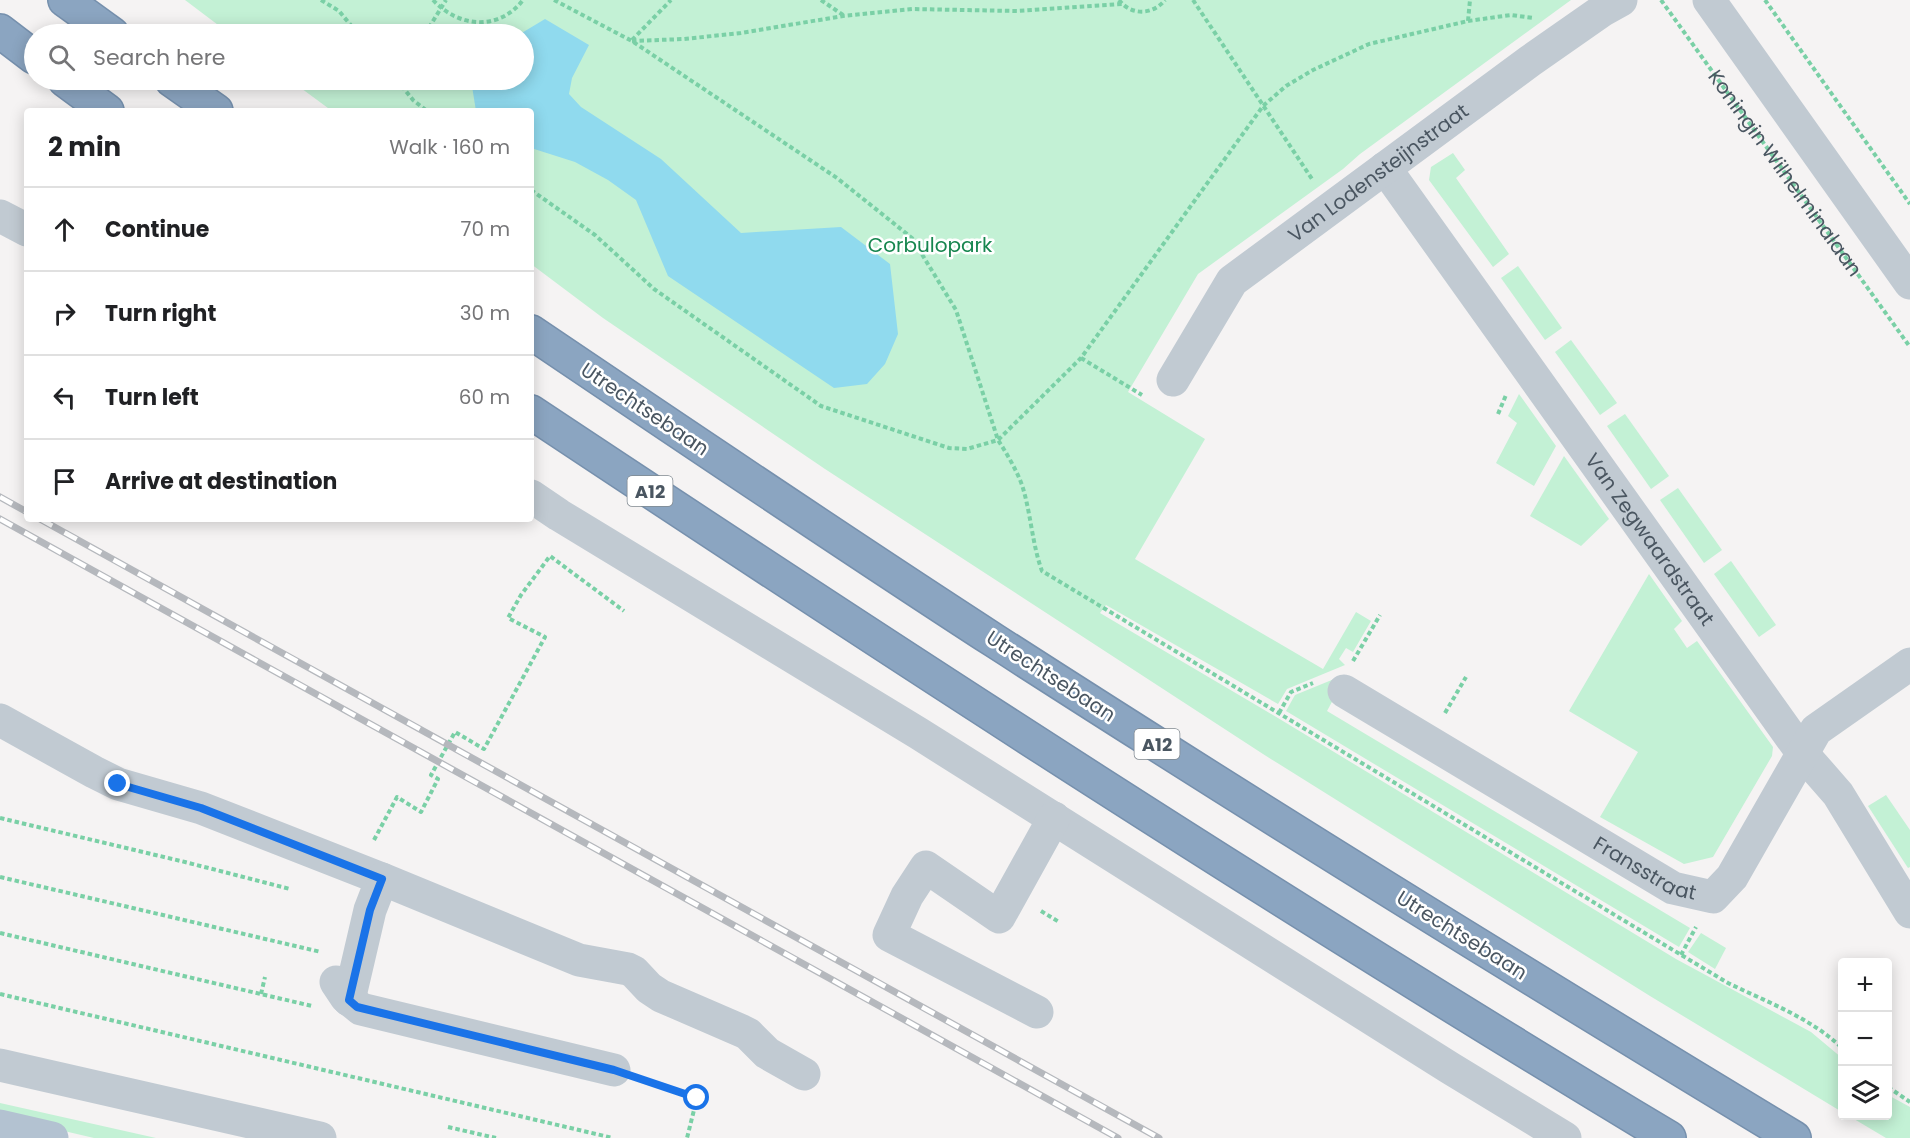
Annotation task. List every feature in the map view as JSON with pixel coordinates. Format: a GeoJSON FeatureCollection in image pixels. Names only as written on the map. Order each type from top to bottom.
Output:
{"type":"FeatureCollection","features":[{"type":"Feature","properties":{"kind":"highway"},"geometry":{"type":"LineString","coordinates":[[65,0],[98,24]]}},
{"type":"Feature","properties":{"kind":"highway"},"geometry":{"type":"LineString","coordinates":[[0,31],[24,49]]}},
{"type":"Feature","properties":{"kind":"highway"},"geometry":{"type":"LineString","coordinates":[[79,90],[103,108]]}},
{"type":"Feature","properties":{"kind":"highway"},"geometry":{"type":"LineString","coordinates":[[186,90],[212,108]]}},
{"type":"Feature","properties":{"kind":"highway","name":"Utrechtsebaan"},"geometry":{"type":"LineString","coordinates":[[534,334],[773,495],[1042,671],[1476,944],[1794,1138]]}},
{"type":"Feature","properties":{"kind":"highway","name":"A12"},"geometry":{"type":"LineString","coordinates":[[534,414],[1157,822],[1415,984],[1669,1138]]}},
{"type":"Feature","properties":{"kind":"main road"},"geometry":{"type":"LineString","coordinates":[[0,1126],[52,1138]]}},
{"type":"Feature","properties":{"kind":"street","name":"Van Lodensteijnstraat"},"geometry":{"type":"LineString","coordinates":[[1173,380],[1232,281],[1530,61],[1621,0]]}},
{"type":"Feature","properties":{"kind":"street","name":"Koningin Wilhelminalaan"},"geometry":{"type":"LineString","coordinates":[[1709,0],[1898,246],[1910,283]]}},
{"type":"Feature","properties":{"kind":"street","name":"Van Zegwaardstraat"},"geometry":{"type":"LineString","coordinates":[[1384,168],[1803,754],[1838,794],[1910,912]]}},
{"type":"Feature","properties":{"kind":"street"},"geometry":{"type":"LineString","coordinates":[[0,216],[24,228]]}},
{"type":"Feature","properties":{"kind":"street"},"geometry":{"type":"LineString","coordinates":[[534,498],[918,733],[1565,1138]]}},
{"type":"Feature","properties":{"kind":"street","name":"Fransstraat"},"geometry":{"type":"LineString","coordinates":[[1346,681],[1429,742],[1673,888],[1713,897],[1732,877],[1816,730],[1910,664]]}},
{"type":"Feature","properties":{"kind":"street"},"geometry":{"type":"LineString","coordinates":[[0,720],[110,780],[201,808],[579,960],[628,969],[654,992],[742,1031],[767,1053],[804,1074]]}},
{"type":"Feature","properties":{"kind":"street"},"geometry":{"type":"LineString","coordinates":[[1037,1012],[889,935],[907,896],[926,867],[999,916],[1054,818]]}},
{"type":"Feature","properties":{"kind":"street"},"geometry":{"type":"LineString","coordinates":[[370,875],[373,903],[348,966],[361,1009],[614,1070]]}},
{"type":"Feature","properties":{"kind":"street"},"geometry":{"type":"LineString","coordinates":[[0,1065],[320,1138]]}},
{"type":"Feature","properties":{"kind":"path"},"geometry":{"type":"LineString","coordinates":[[321,0],[339,11],[350,24]]}},
{"type":"Feature","properties":{"kind":"path"},"geometry":{"type":"LineString","coordinates":[[433,0],[441,9],[460,20],[476,23],[494,21],[509,14],[523,0]]}},
{"type":"Feature","properties":{"kind":"path"},"geometry":{"type":"LineString","coordinates":[[431,24],[446,0]]}},
{"type":"Feature","properties":{"kind":"path"},"geometry":{"type":"LineString","coordinates":[[554,0],[632,41],[837,178],[912,238],[956,310],[998,440],[1009,456],[1022,486],[1042,572],[1728,983],[1799,1017],[1838,1044]]}},
{"type":"Feature","properties":{"kind":"path"},"geometry":{"type":"LineString","coordinates":[[632,41],[671,0]]}},
{"type":"Feature","properties":{"kind":"path"},"geometry":{"type":"LineString","coordinates":[[821,0],[843,16]]}},
{"type":"Feature","properties":{"kind":"path"},"geometry":{"type":"LineString","coordinates":[[632,41],[684,39],[741,33],[843,16],[912,9],[1017,11],[1120,2],[1129,9],[1147,12],[1155,9],[1165,0]]}},
{"type":"Feature","properties":{"kind":"path"},"geometry":{"type":"LineString","coordinates":[[1193,0],[1331,207]]}},
{"type":"Feature","properties":{"kind":"path"},"geometry":{"type":"LineString","coordinates":[[1468,21],[1470,0]]}},
{"type":"Feature","properties":{"kind":"path","name":"Koningin Wilhelminalaan"},"geometry":{"type":"LineString","coordinates":[[1661,0],[1910,347]]}},
{"type":"Feature","properties":{"kind":"path"},"geometry":{"type":"LineString","coordinates":[[1765,0],[1910,204]]}},
{"type":"Feature","properties":{"kind":"path"},"geometry":{"type":"LineString","coordinates":[[534,192],[595,235],[654,289],[820,406],[949,448],[967,449],[998,440],[1081,358],[1263,106],[1286,86],[1313,70],[1369,44],[1468,21],[1511,15],[1540,19],[1561,40]]}},
{"type":"Feature","properties":{"kind":"path"},"geometry":{"type":"LineString","coordinates":[[405,90],[424,108]]}},
{"type":"Feature","properties":{"kind":"path"},"geometry":{"type":"LineString","coordinates":[[1081,358],[1158,405],[1173,380]]}},
{"type":"Feature","properties":{"kind":"path"},"geometry":{"type":"LineString","coordinates":[[370,875],[397,797],[421,812],[438,779],[431,775],[455,732],[484,749],[544,637],[508,618],[520,595],[550,556],[624,611]]}},
{"type":"Feature","properties":{"kind":"path"},"geometry":{"type":"LineString","coordinates":[[1346,681],[1380,615]]}},
{"type":"Feature","properties":{"kind":"path"},"geometry":{"type":"LineString","coordinates":[[1429,742],[1466,677]]}},
{"type":"Feature","properties":{"kind":"path"},"geometry":{"type":"LineString","coordinates":[[0,818],[290,889]]}},
{"type":"Feature","properties":{"kind":"path"},"geometry":{"type":"LineString","coordinates":[[0,877],[348,966],[320,1008],[0,933]]}},
{"type":"Feature","properties":{"kind":"path"},"geometry":{"type":"LineString","coordinates":[[261,994],[265,976]]}},
{"type":"Feature","properties":{"kind":"path"},"geometry":{"type":"LineString","coordinates":[[0,994],[613,1138]]}},
{"type":"Feature","properties":{"kind":"path"},"geometry":{"type":"LineString","coordinates":[[614,1070],[697,1098],[687,1138]]}},
{"type":"Feature","properties":{"kind":"path"},"geometry":{"type":"LineString","coordinates":[[1892,1090],[1910,1102]]}},
{"type":"Feature","properties":{"kind":"path"},"geometry":{"type":"LineString","coordinates":[[448,1127],[496,1138]]}},
{"type":"Feature","properties":{"kind":"green space","name":"Corbulopark"},"geometry":{"type":"Polygon","coordinates":[[[185,0],[1571,0],[1198,274],[1128,392],[1205,439],[1135,559],[1323,669],[1356,612],[1371,621],[1353,652],[1346,648],[1339,659],[1345,665],[1287,689],[1278,704],[1106,605],[1100,613],[1676,959],[1811,1032],[1838,1055],[1838,1110],[1650,996],[1263,754],[825,469],[603,318],[534,266],[534,108],[328,108],[304,90],[534,90],[534,24],[217,24],[185,0]]]}},
{"type":"Feature","properties":{"kind":"green space"},"geometry":{"type":"Polygon","coordinates":[[[1453,153],[1465,170],[1456,178],[1509,254],[1493,267],[1429,180],[1431,167],[1453,153]]]}},
{"type":"Feature","properties":{"kind":"green space"},"geometry":{"type":"Polygon","coordinates":[[[1518,266],[1562,328],[1545,340],[1501,278],[1518,266]]]}},
{"type":"Feature","properties":{"kind":"green space"},"geometry":{"type":"Polygon","coordinates":[[[1571,340],[1617,403],[1600,415],[1555,352],[1571,340]]]}},
{"type":"Feature","properties":{"kind":"green space"},"geometry":{"type":"Polygon","coordinates":[[[1519,394],[1556,446],[1534,486],[1496,463],[1517,423],[1508,416],[1519,394]]]}},
{"type":"Feature","properties":{"kind":"green space"},"geometry":{"type":"Polygon","coordinates":[[[1625,414],[1669,476],[1651,489],[1607,426],[1625,414]]]}},
{"type":"Feature","properties":{"kind":"green space"},"geometry":{"type":"Polygon","coordinates":[[[1564,456],[1609,519],[1581,546],[1530,516],[1564,456]]]}},
{"type":"Feature","properties":{"kind":"green space"},"geometry":{"type":"Polygon","coordinates":[[[1678,488],[1722,550],[1704,563],[1660,500],[1678,488]]]}},
{"type":"Feature","properties":{"kind":"green space"},"geometry":{"type":"Polygon","coordinates":[[[1731,561],[1776,625],[1759,637],[1714,574],[1731,561]]]}},
{"type":"Feature","properties":{"kind":"green space"},"geometry":{"type":"Polygon","coordinates":[[[1649,574],[1682,621],[1674,629],[1687,648],[1697,641],[1773,747],[1772,756],[1713,857],[1684,864],[1600,817],[1638,752],[1569,711],[1649,574]]]}},
{"type":"Feature","properties":{"kind":"green space"},"geometry":{"type":"Polygon","coordinates":[[[1346,676],[1327,711],[1690,928],[1679,947],[1286,711],[1295,695],[1346,676]]]}},
{"type":"Feature","properties":{"kind":"green space"},"geometry":{"type":"Polygon","coordinates":[[[1886,795],[1910,830],[1910,867],[1908,868],[1868,806],[1886,795]]]}},
{"type":"Feature","properties":{"kind":"green space"},"geometry":{"type":"Polygon","coordinates":[[[1701,933],[1726,948],[1715,969],[1688,952],[1701,933]]]}},
{"type":"Feature","properties":{"kind":"green space"},"geometry":{"type":"Polygon","coordinates":[[[1892,1097],[1910,1107],[1910,1138],[1886,1138],[1856,1120],[1892,1120],[1892,1097]]]}},
{"type":"Feature","properties":{"kind":"green space"},"geometry":{"type":"Polygon","coordinates":[[[0,1103],[156,1138],[94,1138],[0,1116],[0,1103]]]}},
{"type":"Feature","properties":{"kind":"water"},"geometry":{"type":"Polygon","coordinates":[[[545,19],[589,45],[572,78],[569,94],[581,107],[661,159],[741,233],[841,227],[890,264],[898,334],[885,364],[867,384],[834,388],[668,276],[636,200],[608,180],[575,162],[534,149],[534,108],[476,108],[473,90],[534,90],[534,26],[545,19]]]}},
{"type":"Feature","properties":{"kind":"railway"},"geometry":{"type":"LineString","coordinates":[[0,497],[24,510]]}},
{"type":"Feature","properties":{"kind":"railway"},"geometry":{"type":"LineString","coordinates":[[0,519],[1118,1138]]}},
{"type":"Feature","properties":{"kind":"railway"},"geometry":{"type":"LineString","coordinates":[[45,522],[1159,1138]]}},
{"type":"Feature","properties":{"kind":"route"},"geometry":{"type":"LineString","coordinates":[[118,784],[201,808],[382,879],[370,910],[349,1000],[357,1007],[614,1070],[697,1098]]}}]}
